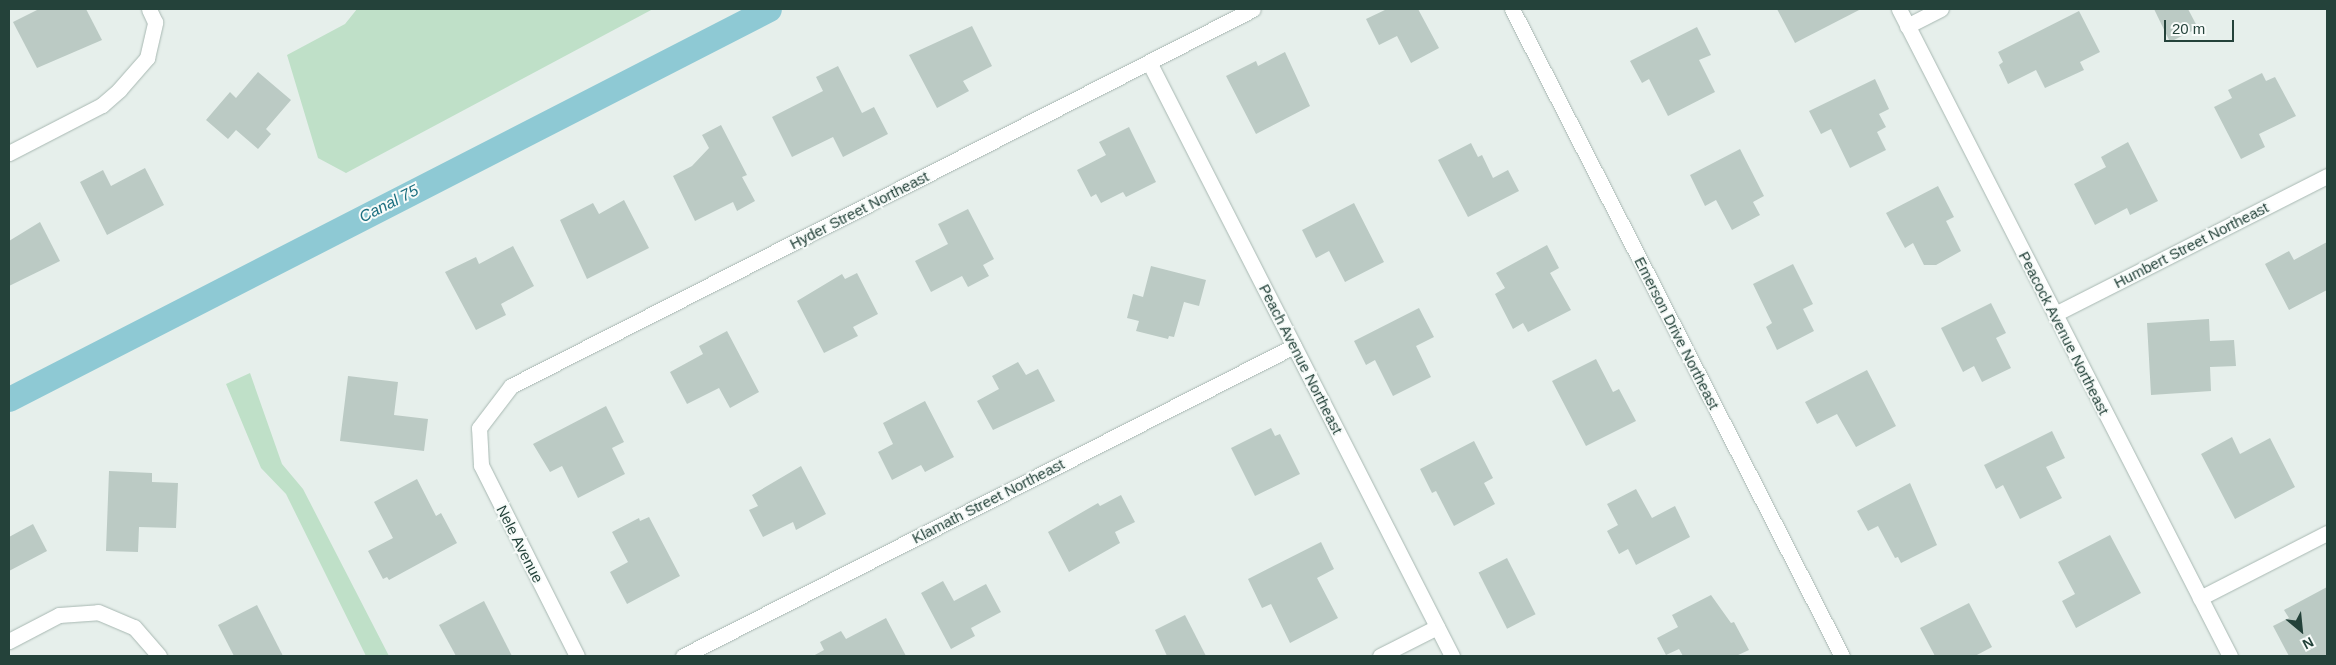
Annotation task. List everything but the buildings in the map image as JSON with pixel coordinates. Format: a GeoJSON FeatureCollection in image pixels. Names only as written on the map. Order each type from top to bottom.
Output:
{"type":"FeatureCollection","features":[{"type":"Feature","properties":{"kind":"street"},"geometry":{"type":"LineString","coordinates":[[9,153],[102,105],[147,58],[155,22],[149,9]]}},
{"type":"Feature","properties":{"kind":"street","name":"Hyder Street Northeast"},"geometry":{"type":"LineString","coordinates":[[479,428],[511,386],[1253,9]]}},
{"type":"Feature","properties":{"kind":"street","name":"Emerson Drive Northeast"},"geometry":{"type":"LineString","coordinates":[[1512,9],[1842,656]]}},
{"type":"Feature","properties":{"kind":"street","name":"Peacock Avenue Northeast"},"geometry":{"type":"LineString","coordinates":[[1899,9],[2230,656]]}},
{"type":"Feature","properties":{"kind":"street"},"geometry":{"type":"LineString","coordinates":[[1907,26],[1941,9]]}},
{"type":"Feature","properties":{"kind":"street","name":"Peach Avenue Northeast"},"geometry":{"type":"LineString","coordinates":[[1149,62],[1452,656]]}},
{"type":"Feature","properties":{"kind":"street","name":"Humbert Street Northeast"},"geometry":{"type":"LineString","coordinates":[[2055,314],[2327,176]]}},
{"type":"Feature","properties":{"kind":"street","name":"Klamath Street Northeast"},"geometry":{"type":"LineString","coordinates":[[683,656],[1294,346]]}},
{"type":"Feature","properties":{"kind":"street","name":"Nele Avenue"},"geometry":{"type":"LineString","coordinates":[[479,428],[481,465],[577,656]]}},
{"type":"Feature","properties":{"kind":"street"},"geometry":{"type":"LineString","coordinates":[[2200,598],[2327,533]]}},
{"type":"Feature","properties":{"kind":"street"},"geometry":{"type":"LineString","coordinates":[[9,641],[59,614],[98,612],[134,627],[159,656]]}},
{"type":"Feature","properties":{"kind":"street"},"geometry":{"type":"LineString","coordinates":[[1380,656],[1437,627]]}},
{"type":"Feature","properties":{"kind":"green space"},"geometry":{"type":"Polygon","coordinates":[[[357,9],[653,9],[346,173],[318,158],[287,55],[345,24],[357,9]]]}},
{"type":"Feature","properties":{"kind":"green space"},"geometry":{"type":"Polygon","coordinates":[[[250,373],[282,464],[303,489],[389,656],[366,656],[286,494],[261,468],[226,384],[250,373]]]}},
{"type":"Feature","properties":{"kind":"waterway","name":"Canal 75"},"geometry":{"type":"LineString","coordinates":[[9,399],[769,9]]}}]}
